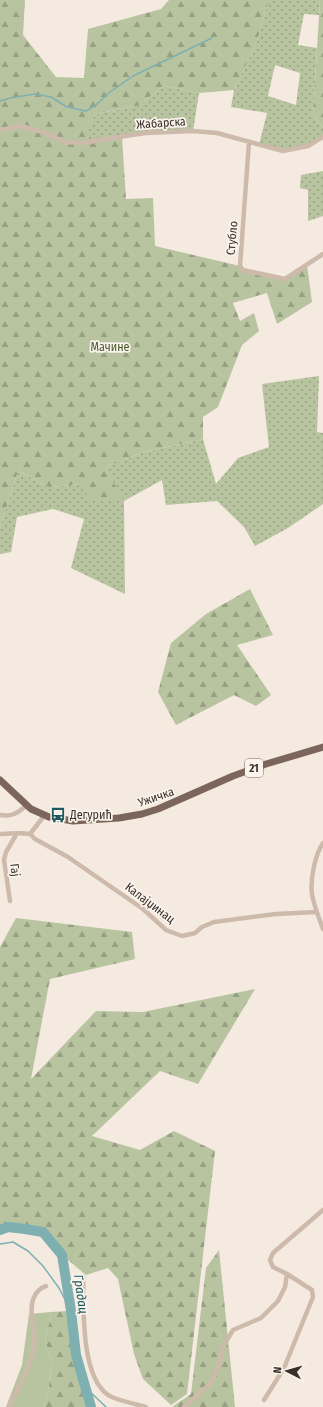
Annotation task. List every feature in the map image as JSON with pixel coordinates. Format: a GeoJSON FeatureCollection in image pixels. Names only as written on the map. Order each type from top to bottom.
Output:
{"type":"FeatureCollection","features":[{"type":"Feature","properties":{"kind":"main road","name":"Ужичка"},"geometry":{"type":"LineString","coordinates":[[0,780],[27,806],[44,816],[65,820],[119,818],[146,813],[245,771],[323,748]]}},
{"type":"Feature","properties":{"kind":"street","name":"Жабарска"},"geometry":{"type":"LineString","coordinates":[[0,130],[21,126],[43,132],[64,142],[82,143],[145,133],[193,131],[217,133],[283,151],[308,146],[323,137]]}},
{"type":"Feature","properties":{"kind":"street","name":"Стубло"},"geometry":{"type":"LineString","coordinates":[[250,142],[240,266],[243,270],[285,279],[323,254]]}},
{"type":"Feature","properties":{"kind":"street"},"geometry":{"type":"LineString","coordinates":[[0,815],[12,816],[27,806]]}},
{"type":"Feature","properties":{"kind":"street"},"geometry":{"type":"LineString","coordinates":[[0,834],[30,834],[44,816]]}},
{"type":"Feature","properties":{"kind":"street","name":"Гај"},"geometry":{"type":"LineString","coordinates":[[10,901],[4,860],[6,852],[16,834]]}},
{"type":"Feature","properties":{"kind":"street","name":"Калајџинац"},"geometry":{"type":"LineString","coordinates":[[30,834],[34,839],[68,857],[143,909],[166,930],[182,936],[195,933],[202,926],[214,922],[276,914],[317,912]]}},
{"type":"Feature","properties":{"kind":"street"},"geometry":{"type":"LineString","coordinates":[[323,843],[319,848],[313,870],[312,892],[323,929]]}},
{"type":"Feature","properties":{"kind":"street"},"geometry":{"type":"LineString","coordinates":[[264,1400],[284,1368],[313,1297],[312,1290],[273,1267],[270,1260],[273,1253],[323,1210]]}},
{"type":"Feature","properties":{"kind":"street"},"geometry":{"type":"LineString","coordinates":[[184,1407],[209,1385],[218,1368],[224,1345],[233,1330],[261,1318],[278,1301],[285,1287],[287,1274]]}},
{"type":"Feature","properties":{"kind":"street"},"geometry":{"type":"LineString","coordinates":[[83,1276],[86,1350],[91,1371],[97,1384],[108,1395],[146,1407]]}},
{"type":"Feature","properties":{"kind":"street"},"geometry":{"type":"LineString","coordinates":[[9,1407],[25,1376],[31,1357],[34,1343],[32,1316],[33,1302],[38,1291],[46,1286]]}},
{"type":"Feature","properties":{"kind":"green space","name":"Мачине"},"geometry":{"type":"Polygon","coordinates":[[[0,0],[25,0],[23,35],[56,77],[84,78],[88,29],[161,9],[169,0],[269,0],[257,41],[234,90],[199,93],[164,86],[137,106],[95,114],[83,142],[122,137],[126,199],[153,198],[155,246],[240,266],[243,270],[285,279],[307,265],[312,302],[277,324],[267,293],[233,303],[240,321],[254,313],[259,331],[242,345],[218,407],[203,417],[203,439],[144,452],[105,467],[124,501],[90,501],[81,484],[49,487],[18,471],[0,528],[0,0]]]}},
{"type":"Feature","properties":{"kind":"green space"},"geometry":{"type":"Polygon","coordinates":[[[269,0],[320,0],[319,15],[304,14],[298,45],[317,48],[313,114],[323,128],[323,137],[308,146],[283,151],[259,145],[267,113],[231,107],[234,90],[257,41],[269,0]],[[275,65],[268,96],[296,105],[300,73],[275,65]]]}},
{"type":"Feature","properties":{"kind":"green space"},"geometry":{"type":"Polygon","coordinates":[[[320,0],[323,0],[323,128],[313,114],[320,0]]]}},
{"type":"Feature","properties":{"kind":"green space"},"geometry":{"type":"Polygon","coordinates":[[[164,86],[199,93],[193,131],[145,133],[82,143],[95,114],[137,106],[164,86]]]}},
{"type":"Feature","properties":{"kind":"green space"},"geometry":{"type":"Polygon","coordinates":[[[323,171],[323,216],[308,221],[308,190],[300,188],[301,175],[323,171]]]}},
{"type":"Feature","properties":{"kind":"green space"},"geometry":{"type":"Polygon","coordinates":[[[319,376],[317,432],[323,433],[323,504],[288,528],[255,546],[244,527],[217,501],[166,505],[162,480],[124,501],[125,594],[71,568],[84,519],[53,509],[17,517],[11,552],[0,554],[0,528],[18,471],[49,487],[81,484],[123,501],[105,467],[144,452],[203,439],[216,484],[238,458],[269,447],[262,384],[319,376]]]}},
{"type":"Feature","properties":{"kind":"green space"},"geometry":{"type":"Polygon","coordinates":[[[250,589],[273,635],[237,645],[271,695],[256,706],[234,695],[176,725],[158,692],[171,643],[206,614],[250,589]]]}},
{"type":"Feature","properties":{"kind":"green space"},"geometry":{"type":"Polygon","coordinates":[[[16,918],[132,932],[135,959],[50,979],[31,1079],[96,1011],[143,1012],[255,989],[198,1084],[160,1071],[92,1136],[140,1150],[174,1131],[215,1151],[187,1394],[171,1405],[143,1379],[134,1354],[118,1279],[108,1268],[86,1275],[62,1255],[43,1232],[8,1227],[0,1230],[0,947],[16,918]]]}},
{"type":"Feature","properties":{"kind":"green space"},"geometry":{"type":"Polygon","coordinates":[[[219,1250],[235,1407],[172,1407],[191,1394],[206,1268],[219,1250]]]}},
{"type":"Feature","properties":{"kind":"green space"},"geometry":{"type":"Polygon","coordinates":[[[67,1311],[74,1359],[86,1407],[44,1407],[47,1397],[52,1362],[45,1342],[51,1312],[67,1311]]]}},
{"type":"Feature","properties":{"kind":"green space"},"geometry":{"type":"Polygon","coordinates":[[[51,1312],[45,1342],[52,1362],[47,1397],[44,1407],[6,1407],[22,1365],[29,1314],[51,1312]]]}},
{"type":"Feature","properties":{"kind":"waterway"},"geometry":{"type":"LineString","coordinates":[[0,101],[35,94],[51,97],[67,107],[86,111],[133,76],[212,38]]}},
{"type":"Feature","properties":{"kind":"waterway","name":"Градац"},"geometry":{"type":"LineString","coordinates":[[0,1230],[8,1227],[43,1232],[62,1255],[76,1355],[91,1407]]}},
{"type":"Feature","properties":{"kind":"waterway"},"geometry":{"type":"LineString","coordinates":[[0,1244],[13,1242],[28,1251],[43,1266],[59,1288],[71,1311]]}},
{"type":"Feature","properties":{"kind":"waterway"},"geometry":{"type":"LineString","coordinates":[[84,1386],[106,1407]]}},
{"type":"Feature","properties":{"kind":"place","name":"Дегурић"},"geometry":{"type":"Point","coordinates":[58,815]}}]}
